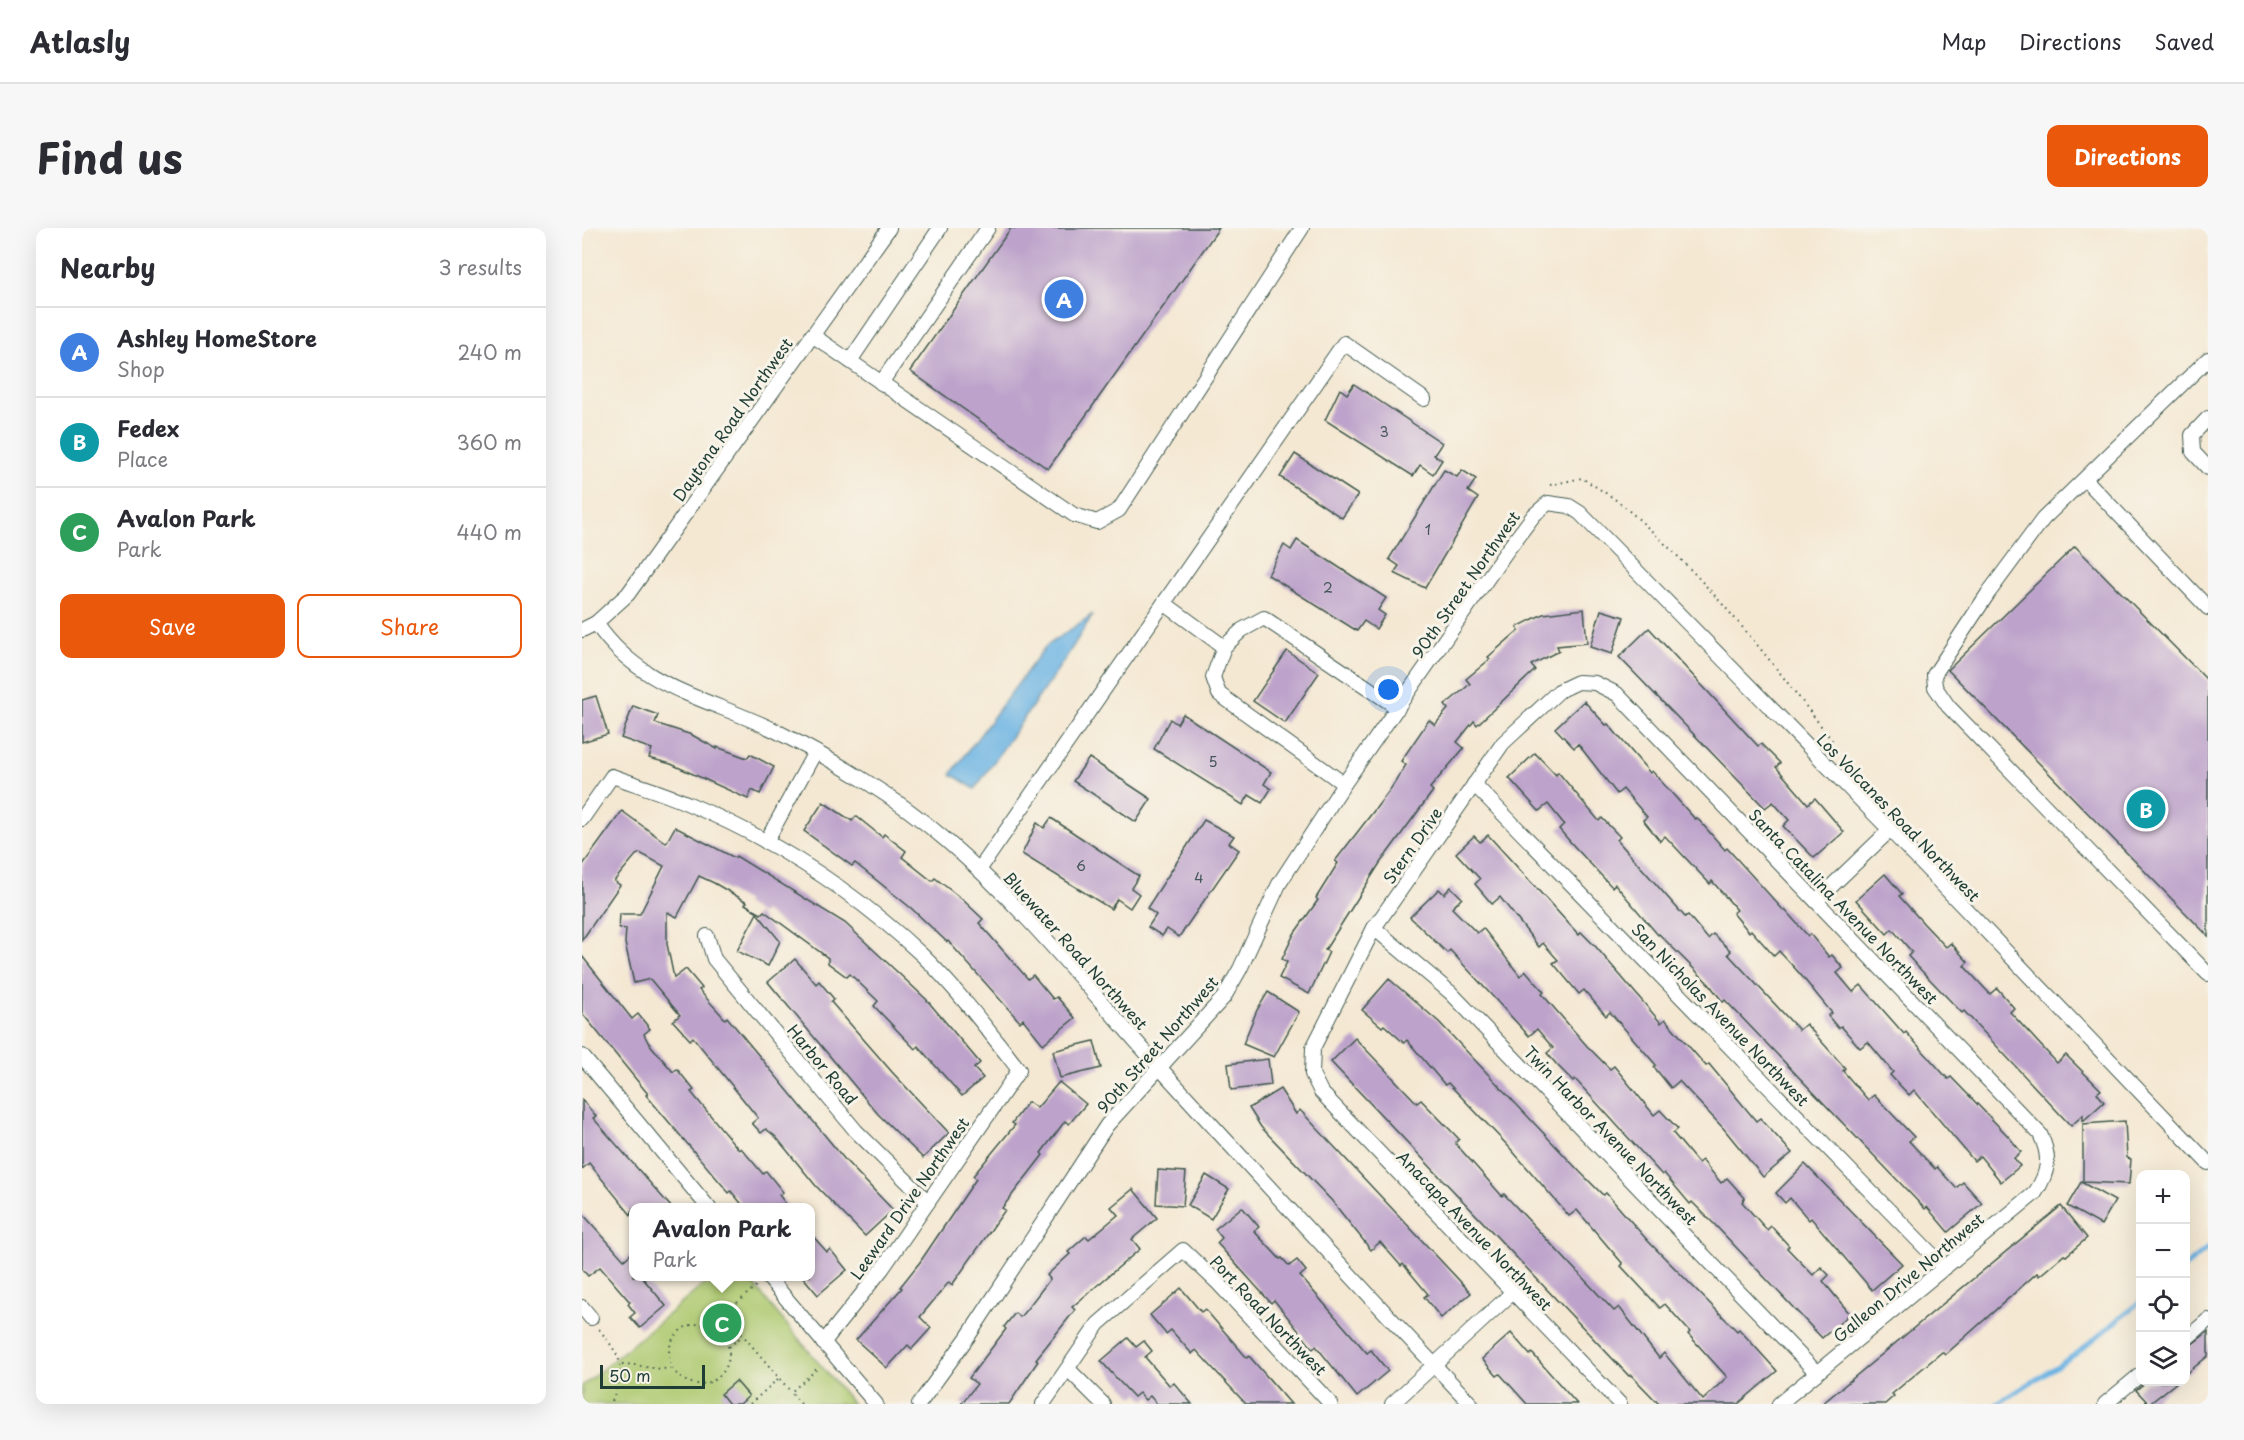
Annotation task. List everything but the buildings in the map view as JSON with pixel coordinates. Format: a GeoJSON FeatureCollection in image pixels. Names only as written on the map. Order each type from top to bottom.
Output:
{"type":"FeatureCollection","features":[{"type":"Feature","properties":{"kind":"street","name":"Daytona Road Northwest"},"geometry":{"type":"LineString","coordinates":[[596,623],[628,594],[889,228]]}},
{"type":"Feature","properties":{"kind":"street"},"geometry":{"type":"LineString","coordinates":[[850,361],[940,228]]}},
{"type":"Feature","properties":{"kind":"street"},"geometry":{"type":"LineString","coordinates":[[882,383],[988,228]]}},
{"type":"Feature","properties":{"kind":"street"},"geometry":{"type":"LineString","coordinates":[[812,335],[1074,515],[1097,522],[1119,510],[1302,228]]}},
{"type":"Feature","properties":{"kind":"street"},"geometry":{"type":"LineString","coordinates":[[980,870],[1344,343],[1424,399]]}},
{"type":"Feature","properties":{"kind":"street"},"geometry":{"type":"LineString","coordinates":[[2208,360],[2043,519],[1989,592],[1934,675],[1935,687],[1948,706],[2208,974]]}},
{"type":"Feature","properties":{"kind":"street"},"geometry":{"type":"LineString","coordinates":[[2208,418],[2192,435],[2193,452],[2208,468]]}},
{"type":"Feature","properties":{"kind":"street"},"geometry":{"type":"LineString","coordinates":[[2085,479],[2208,608]]}},
{"type":"Feature","properties":{"kind":"street","name":"90th Street Northwest"},"geometry":{"type":"LineString","coordinates":[[919,1404],[967,1338],[1107,1125],[1224,997],[1240,969],[1279,884],[1344,784],[1534,515],[1548,503],[1558,503]]}},
{"type":"Feature","properties":{"kind":"street","name":"Los Volcanes Road Northwest"},"geometry":{"type":"LineString","coordinates":[[1558,503],[1580,513],[1890,830],[2208,1163]]}},
{"type":"Feature","properties":{"kind":"street"},"geometry":{"type":"LineString","coordinates":[[1164,603],[1224,647]]}},
{"type":"Feature","properties":{"kind":"street"},"geometry":{"type":"LineString","coordinates":[[1344,784],[1219,694],[1213,677],[1224,647],[1242,630],[1264,618],[1398,708]]}},
{"type":"Feature","properties":{"kind":"street"},"geometry":{"type":"LineString","coordinates":[[582,630],[596,623]]}},
{"type":"Feature","properties":{"kind":"street","name":"Bluewater Road Northwest"},"geometry":{"type":"LineString","coordinates":[[596,623],[626,660],[654,679],[740,714],[815,752],[905,808],[980,870],[1049,942],[1159,1067],[1472,1404]]}},
{"type":"Feature","properties":{"kind":"street","name":"Stern Drive"},"geometry":{"type":"LineString","coordinates":[[1312,1074],[1313,1048],[1374,928],[1503,743],[1559,691],[1578,682],[1595,683]]}},
{"type":"Feature","properties":{"kind":"street","name":"Santa Catalina Avenue Northwest"},"geometry":{"type":"LineString","coordinates":[[1595,683],[1617,694],[2040,1134],[2048,1150],[2048,1167]]}},
{"type":"Feature","properties":{"kind":"street"},"geometry":{"type":"LineString","coordinates":[[582,819],[612,776],[689,804],[766,842],[815,752]]}},
{"type":"Feature","properties":{"kind":"street","name":"San Nicholas Avenue Northwest"},"geometry":{"type":"LineString","coordinates":[[1474,784],[1945,1268]]}},
{"type":"Feature","properties":{"kind":"street"},"geometry":{"type":"LineString","coordinates":[[1816,901],[1890,830]]}},
{"type":"Feature","properties":{"kind":"street","name":"Leeward Drive Northwest"},"geometry":{"type":"LineString","coordinates":[[766,842],[830,881],[874,913],[922,956],[968,1004],[1019,1070],[882,1269],[823,1342]]}},
{"type":"Feature","properties":{"kind":"street","name":"Twin Harbor Avenue Northwest"},"geometry":{"type":"LineString","coordinates":[[1374,928],[1451,993],[1817,1373]]}},
{"type":"Feature","properties":{"kind":"street","name":"Harbor Road"},"geometry":{"type":"LineString","coordinates":[[707,936],[714,959],[856,1131],[928,1202]]}},
{"type":"Feature","properties":{"kind":"street"},"geometry":{"type":"LineString","coordinates":[[582,1056],[705,1203]]}},
{"type":"Feature","properties":{"kind":"street","name":"Anacapa Avenue Northwest"},"geometry":{"type":"LineString","coordinates":[[1312,1074],[1321,1092],[1620,1404]]}},
{"type":"Feature","properties":{"kind":"street","name":"Galleon Drive Northwest"},"geometry":{"type":"LineString","coordinates":[[1779,1404],[2035,1193],[2048,1167]]}},
{"type":"Feature","properties":{"kind":"street","name":"Port Road Northwest"},"geometry":{"type":"LineString","coordinates":[[1068,1369],[1098,1324],[1182,1250],[1218,1283],[1331,1404]]}},
{"type":"Feature","properties":{"kind":"street"},"geometry":{"type":"LineString","coordinates":[[771,1281],[876,1404]]}},
{"type":"Feature","properties":{"kind":"street"},"geometry":{"type":"LineString","coordinates":[[1392,1404],[1512,1293]]}},
{"type":"Feature","properties":{"kind":"street"},"geometry":{"type":"LineString","coordinates":[[2190,1336],[2208,1320]]}},
{"type":"Feature","properties":{"kind":"street"},"geometry":{"type":"LineString","coordinates":[[1043,1404],[1068,1369],[1103,1404]]}},
{"type":"Feature","properties":{"kind":"street"},"geometry":{"type":"LineString","coordinates":[[2105,1404],[2136,1379]]}},
{"type":"Feature","properties":{"kind":"path"},"geometry":{"type":"LineString","coordinates":[[1550,485],[1582,478],[1626,508],[1703,581],[1759,645],[1834,743]]}},
{"type":"Feature","properties":{"kind":"path"},"geometry":{"type":"LineString","coordinates":[[756,1286],[733,1309],[731,1316],[742,1335],[801,1404]]}},
{"type":"Feature","properties":{"kind":"path"},"geometry":{"type":"LineString","coordinates":[[587,1312],[620,1356],[622,1364],[620,1382],[611,1404]]}},
{"type":"Feature","properties":{"kind":"path"},"geometry":{"type":"LineString","coordinates":[[706,1324],[715,1328],[722,1335],[728,1348],[728,1363],[723,1372],[706,1383],[686,1381],[672,1368],[668,1358],[672,1339],[686,1326],[706,1324]]}},
{"type":"Feature","properties":{"kind":"path"},"geometry":{"type":"LineString","coordinates":[[728,1348],[742,1335]]}},
{"type":"Feature","properties":{"kind":"path"},"geometry":{"type":"LineString","coordinates":[[622,1364],[639,1364],[657,1370],[672,1368]]}},
{"type":"Feature","properties":{"kind":"path"},"geometry":{"type":"LineString","coordinates":[[791,1392],[819,1367]]}},
{"type":"Feature","properties":{"kind":"path"},"geometry":{"type":"LineString","coordinates":[[750,1404],[780,1378]]}},
{"type":"Feature","properties":{"kind":"green space"},"geometry":{"type":"Polygon","coordinates":[[[708,1281],[750,1281],[853,1404],[582,1404],[582,1386],[708,1281]]]}},
{"type":"Feature","properties":{"kind":"water"},"geometry":{"type":"Polygon","coordinates":[[[1093,614],[1067,656],[975,789],[951,774],[1045,647],[1093,614]]]}},
{"type":"Feature","properties":{"kind":"waterway"},"geometry":{"type":"LineString","coordinates":[[2190,1263],[2208,1248]]}},
{"type":"Feature","properties":{"kind":"waterway"},"geometry":{"type":"LineString","coordinates":[[1997,1404],[2076,1354],[2136,1305]]}},
{"type":"Feature","properties":{"kind":"place","name":"Ashley HomeStore"},"geometry":{"type":"Point","coordinates":[1064,299]}},
{"type":"Feature","properties":{"kind":"place","name":"Fedex"},"geometry":{"type":"Point","coordinates":[2146,809]}},
{"type":"Feature","properties":{"kind":"place","name":"Avalon Park"},"geometry":{"type":"Point","coordinates":[722,1323]}}]}
